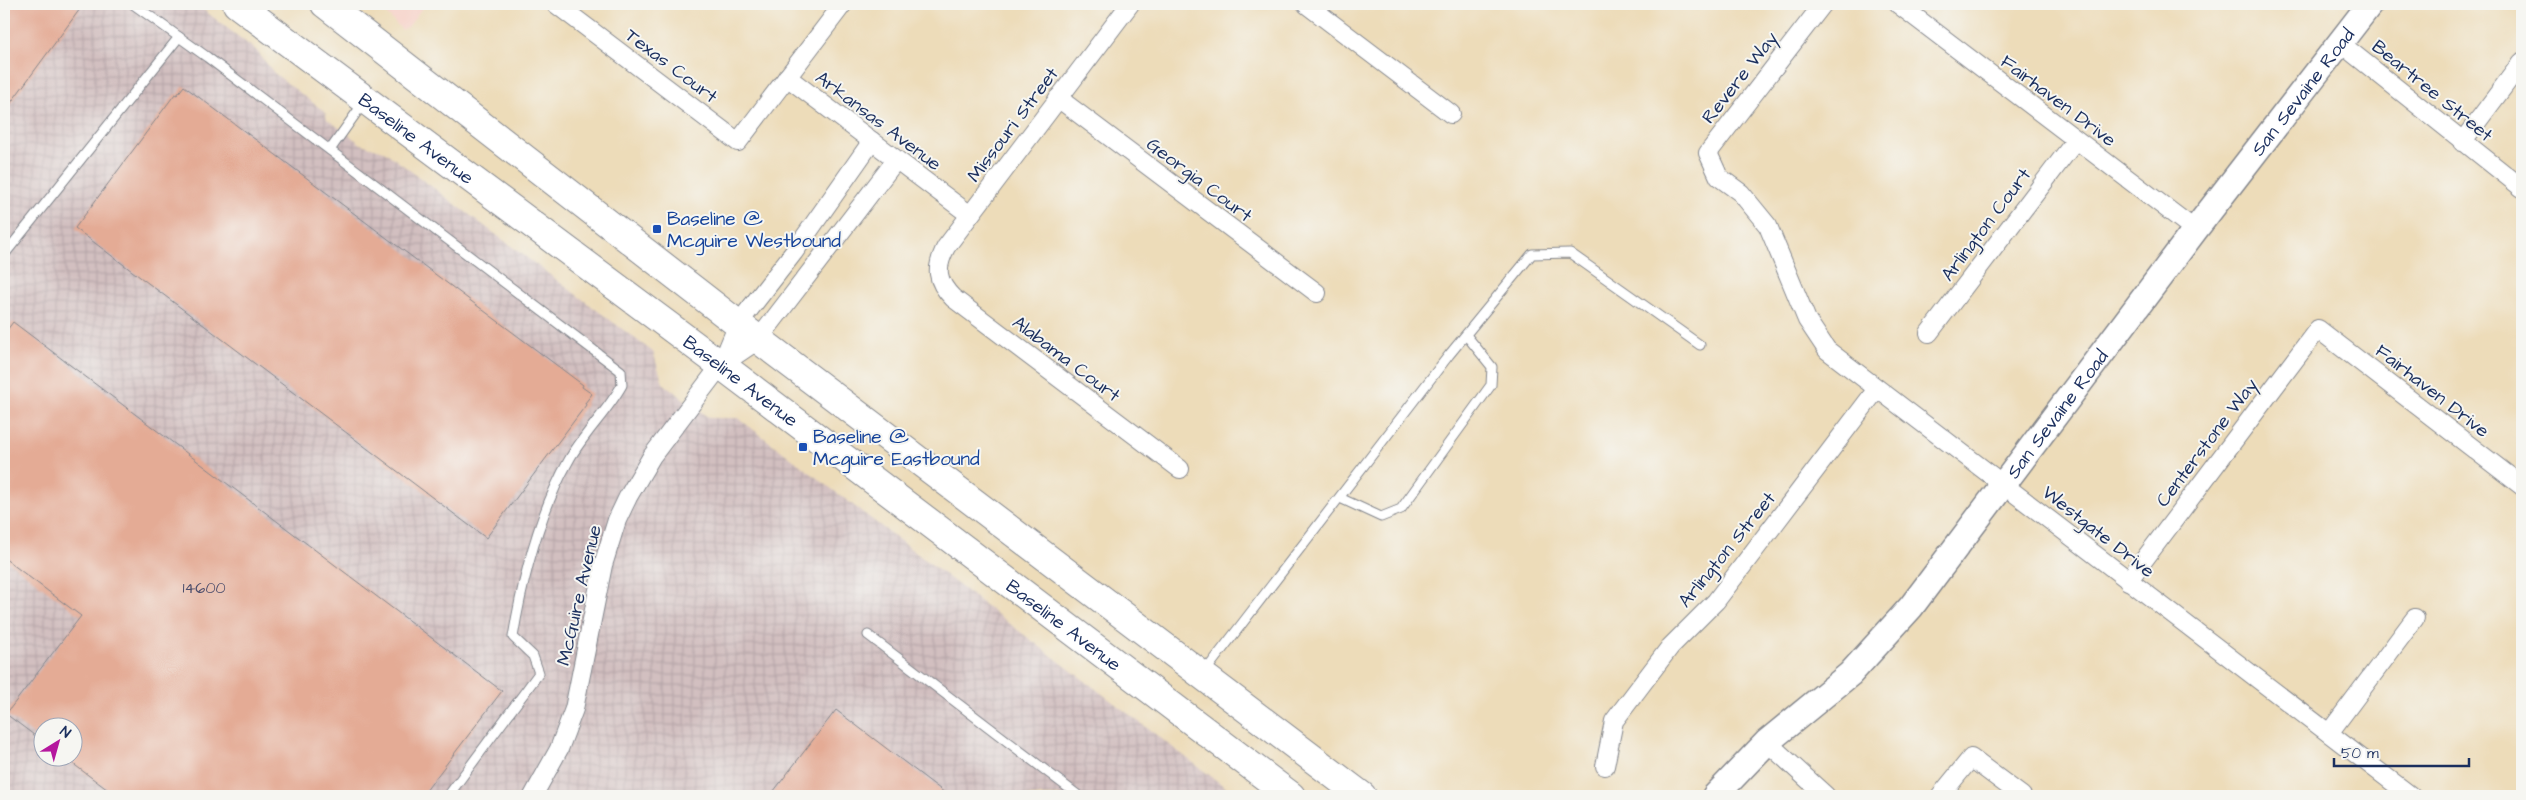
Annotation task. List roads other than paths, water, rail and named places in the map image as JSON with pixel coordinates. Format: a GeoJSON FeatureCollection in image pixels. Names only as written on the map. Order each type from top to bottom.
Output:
{"type":"FeatureCollection","features":[{"type":"Feature","properties":{"kind":"main road","name":"Baseline Avenue"},"geometry":{"type":"LineString","coordinates":[[237,4],[721,365],[1291,796]]}},
{"type":"Feature","properties":{"kind":"main road"},"geometry":{"type":"LineString","coordinates":[[325,4],[748,332],[1362,796]]}},
{"type":"Feature","properties":{"kind":"street"},"geometry":{"type":"LineString","coordinates":[[787,77],[843,4]]}},
{"type":"Feature","properties":{"kind":"street","name":"Missouri Street"},"geometry":{"type":"LineString","coordinates":[[937,273],[943,252],[1130,4]]}},
{"type":"Feature","properties":{"kind":"street"},"geometry":{"type":"LineString","coordinates":[[1306,4],[1452,114]]}},
{"type":"Feature","properties":{"kind":"street","name":"Revere Way"},"geometry":{"type":"LineString","coordinates":[[1708,153],[1823,4]]}},
{"type":"Feature","properties":{"kind":"street","name":"Fairhaven Drive"},"geometry":{"type":"LineString","coordinates":[[1898,4],[2195,230]]}},
{"type":"Feature","properties":{"kind":"street","name":"San Sevaine Road"},"geometry":{"type":"LineString","coordinates":[[1715,796],[1767,742],[1850,674],[1911,607],[2005,485],[2195,230],[2370,4]]}},
{"type":"Feature","properties":{"kind":"street","name":"Texas Court"},"geometry":{"type":"LineString","coordinates":[[560,5],[738,142],[787,77]]}},
{"type":"Feature","properties":{"kind":"street","name":"Beartree Street"},"geometry":{"type":"LineString","coordinates":[[2340,43],[2419,104],[2462,142],[2522,188]]}},
{"type":"Feature","properties":{"kind":"street"},"geometry":{"type":"LineString","coordinates":[[2462,142],[2522,62]]}},
{"type":"Feature","properties":{"kind":"street","name":"Arkansas Avenue"},"geometry":{"type":"LineString","coordinates":[[787,77],[970,215]]}},
{"type":"Feature","properties":{"kind":"street","name":"Georgia Court"},"geometry":{"type":"LineString","coordinates":[[1058,98],[1317,293]]}},
{"type":"Feature","properties":{"kind":"street","name":"Arlington Court"},"geometry":{"type":"LineString","coordinates":[[1929,333],[2076,140]]}},
{"type":"Feature","properties":{"kind":"street","name":"McGuire Avenue"},"geometry":{"type":"LineString","coordinates":[[721,365],[748,332],[794,252],[872,141]]}},
{"type":"Feature","properties":{"kind":"street","name":"Westgate Drive"},"geometry":{"type":"LineString","coordinates":[[1708,153],[1719,177],[1741,193],[1768,226],[1807,320],[1827,350],[2412,796]]}},
{"type":"Feature","properties":{"kind":"street","name":"McGuire Avenue"},"geometry":{"type":"LineString","coordinates":[[533,796],[559,749],[574,709],[603,565],[617,520],[639,476],[721,365],[882,180],[896,160]]}},
{"type":"Feature","properties":{"kind":"street","name":"Alabama Court"},"geometry":{"type":"LineString","coordinates":[[937,273],[944,287],[953,298],[1180,469]]}},
{"type":"Feature","properties":{"kind":"street","name":"Fairhaven Drive"},"geometry":{"type":"LineString","coordinates":[[2318,329],[2522,486]]}},
{"type":"Feature","properties":{"kind":"street","name":"Centerstone Way"},"geometry":{"type":"LineString","coordinates":[[2128,581],[2318,329]]}},
{"type":"Feature","properties":{"kind":"street","name":"Arlington Street"},"geometry":{"type":"LineString","coordinates":[[1605,766],[1614,721],[1670,648],[1716,601],[1877,389]]}},
{"type":"Feature","properties":{"kind":"street"},"geometry":{"type":"LineString","coordinates":[[2329,733],[2415,618]]}},
{"type":"Feature","properties":{"kind":"street"},"geometry":{"type":"LineString","coordinates":[[1767,742],[1826,796]]}},
{"type":"Feature","properties":{"kind":"street"},"geometry":{"type":"LineString","coordinates":[[1940,796],[1971,758],[2022,796]]}},
{"type":"Feature","properties":{"kind":"lane"},"geometry":{"type":"LineString","coordinates":[[132,4],[330,150],[621,371],[623,378],[618,392],[569,460],[550,500],[532,554],[518,606],[513,637],[533,656],[539,673],[448,796]]}},
{"type":"Feature","properties":{"kind":"lane"},"geometry":{"type":"LineString","coordinates":[[4,255],[179,37]]}},
{"type":"Feature","properties":{"kind":"lane"},"geometry":{"type":"LineString","coordinates":[[330,150],[366,100]]}},
{"type":"Feature","properties":{"kind":"lane"},"geometry":{"type":"LineString","coordinates":[[1202,676],[1466,334],[1532,254],[1570,253],[1700,345]]}},
{"type":"Feature","properties":{"kind":"lane"},"geometry":{"type":"LineString","coordinates":[[1340,498],[1381,517],[1401,509],[1491,385],[1492,367],[1466,334]]}},
{"type":"Feature","properties":{"kind":"lane"},"geometry":{"type":"LineString","coordinates":[[868,635],[1079,796]]}},
{"type":"Feature","properties":{"kind":"place","name":"Baseline @ Mcguire Westbound"},"geometry":{"type":"Point","coordinates":[657,229]}},
{"type":"Feature","properties":{"kind":"place","name":"Baseline @ Mcguire Eastbound"},"geometry":{"type":"Point","coordinates":[803,447]}}]}
